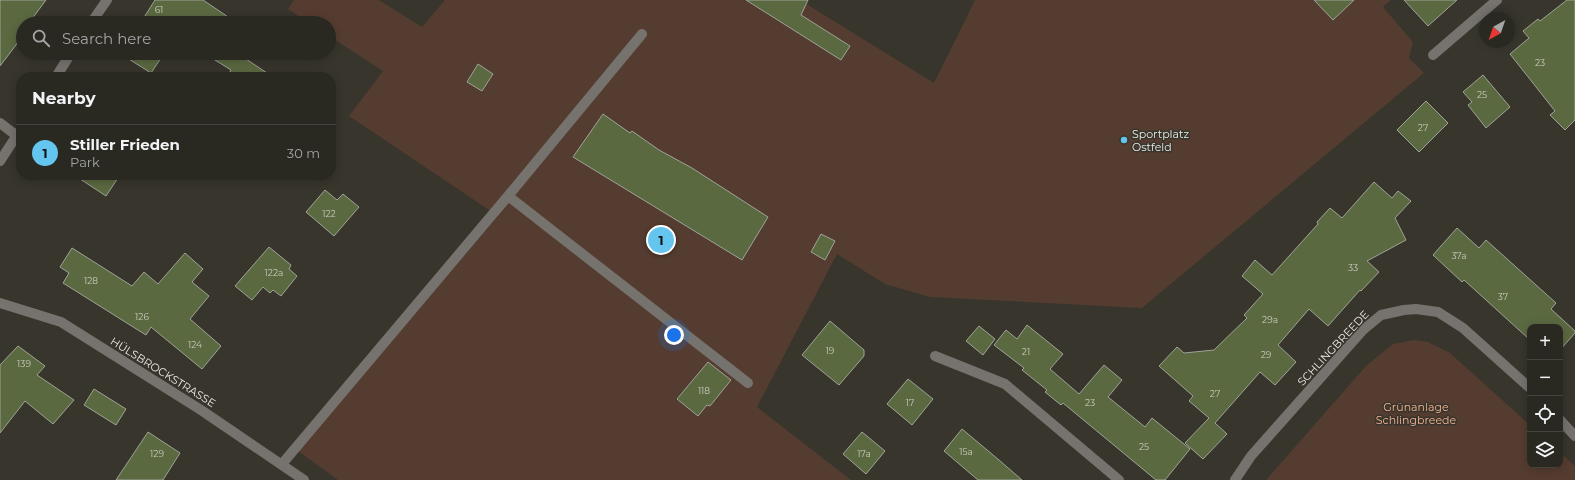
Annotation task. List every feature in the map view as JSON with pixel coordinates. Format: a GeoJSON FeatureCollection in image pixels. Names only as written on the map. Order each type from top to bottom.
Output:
{"type":"FeatureCollection","features":[{"type":"Feature","properties":{"kind":"street"},"geometry":{"type":"LineString","coordinates":[[96,16],[107,0]]}},
{"type":"Feature","properties":{"kind":"street"},"geometry":{"type":"LineString","coordinates":[[1433,55],[1497,0]]}},
{"type":"Feature","properties":{"kind":"street"},"geometry":{"type":"LineString","coordinates":[[282,464],[508,196],[642,34]]}},
{"type":"Feature","properties":{"kind":"street"},"geometry":{"type":"LineString","coordinates":[[59,72],[67,60]]}},
{"type":"Feature","properties":{"kind":"street"},"geometry":{"type":"LineString","coordinates":[[0,123],[16,131]]}},
{"type":"Feature","properties":{"kind":"street"},"geometry":{"type":"LineString","coordinates":[[0,161],[16,137]]}},
{"type":"Feature","properties":{"kind":"street"},"geometry":{"type":"LineString","coordinates":[[508,196],[748,383]]}},
{"type":"Feature","properties":{"kind":"street","name":"HÜLSBROCKSTRASSE"},"geometry":{"type":"LineString","coordinates":[[0,304],[61,322],[201,410],[304,480]]}},
{"type":"Feature","properties":{"kind":"street","name":"SCHLINGBREEDE"},"geometry":{"type":"LineString","coordinates":[[1235,480],[1251,456],[1363,330],[1381,315],[1416,309],[1438,312],[1463,328],[1527,385]]}},
{"type":"Feature","properties":{"kind":"street"},"geometry":{"type":"LineString","coordinates":[[935,356],[1005,384],[1118,480]]}},
{"type":"Feature","properties":{"kind":"street"},"geometry":{"type":"LineString","coordinates":[[1563,423],[1575,436]]}},
{"type":"Feature","properties":{"kind":"green space"},"geometry":{"type":"Polygon","coordinates":[[[294,0],[379,0],[422,27],[445,0],[800,0],[934,83],[975,0],[1391,0],[1383,7],[1413,42],[1409,58],[1424,73],[1142,308],[930,297],[885,284],[837,254],[757,407],[851,480],[338,480],[298,451],[498,216],[349,116],[383,71],[336,41],[336,16],[298,16],[288,9],[294,0]]]}},
{"type":"Feature","properties":{"kind":"green space","name":"Grünanlage Schlingbreede"},"geometry":{"type":"Polygon","coordinates":[[[1414,340],[1428,342],[1450,353],[1527,422],[1527,468],[1563,468],[1563,455],[1575,466],[1575,480],[1266,480],[1366,366],[1393,344],[1414,340]]]}},
{"type":"Feature","properties":{"kind":"building"},"geometry":{"type":"Polygon","coordinates":[[[0,0],[46,0],[34,16],[16,16],[16,45],[0,66],[0,0]]]}},
{"type":"Feature","properties":{"kind":"building"},"geometry":{"type":"Polygon","coordinates":[[[155,0],[203,0],[227,16],[145,16],[155,0]]]}},
{"type":"Feature","properties":{"kind":"building"},"geometry":{"type":"Polygon","coordinates":[[[746,0],[808,0],[801,15],[850,46],[841,60],[746,0]]]}},
{"type":"Feature","properties":{"kind":"building"},"geometry":{"type":"Polygon","coordinates":[[[1314,0],[1354,0],[1333,20],[1314,0]]]}},
{"type":"Feature","properties":{"kind":"building"},"geometry":{"type":"Polygon","coordinates":[[[1404,0],[1457,0],[1428,26],[1404,0]]]}},
{"type":"Feature","properties":{"kind":"building"},"geometry":{"type":"Polygon","coordinates":[[[1567,0],[1575,0],[1575,120],[1565,130],[1550,115],[1555,111],[1510,54],[1529,38],[1523,31],[1538,19],[1540,21],[1567,0]]]}},
{"type":"Feature","properties":{"kind":"building"},"geometry":{"type":"Polygon","coordinates":[[[130,60],[160,60],[152,72],[130,60]]]}},
{"type":"Feature","properties":{"kind":"building"},"geometry":{"type":"Polygon","coordinates":[[[215,60],[248,60],[266,72],[230,72],[231,70],[215,60]]]}},
{"type":"Feature","properties":{"kind":"building"},"geometry":{"type":"Polygon","coordinates":[[[478,64],[493,74],[482,91],[467,82],[478,64]]]}},
{"type":"Feature","properties":{"kind":"building"},"geometry":{"type":"Polygon","coordinates":[[[1483,75],[1510,107],[1486,128],[1468,105],[1472,102],[1463,92],[1483,75]]]}},
{"type":"Feature","properties":{"kind":"building"},"geometry":{"type":"Polygon","coordinates":[[[1426,101],[1448,123],[1419,152],[1397,130],[1426,101]]]}},
{"type":"Feature","properties":{"kind":"building"},"geometry":{"type":"Polygon","coordinates":[[[603,114],[630,133],[632,131],[659,150],[692,168],[768,217],[742,260],[573,157],[603,114]]]}},
{"type":"Feature","properties":{"kind":"building"},"geometry":{"type":"Polygon","coordinates":[[[82,180],[117,180],[106,196],[82,180]]]}},
{"type":"Feature","properties":{"kind":"building"},"geometry":{"type":"Polygon","coordinates":[[[1374,182],[1392,198],[1398,191],[1411,201],[1395,218],[1406,240],[1367,261],[1379,272],[1361,291],[1360,290],[1328,326],[1309,309],[1278,345],[1296,362],[1275,385],[1260,372],[1215,423],[1227,434],[1203,459],[1185,443],[1209,418],[1189,401],[1193,396],[1159,366],[1177,347],[1184,353],[1214,350],[1247,318],[1244,315],[1263,294],[1242,276],[1255,260],[1272,275],[1318,224],[1317,222],[1330,208],[1342,218],[1374,182]]]}},
{"type":"Feature","properties":{"kind":"building"},"geometry":{"type":"Polygon","coordinates":[[[325,190],[337,200],[343,194],[359,207],[334,236],[306,212],[325,190]]]}},
{"type":"Feature","properties":{"kind":"building"},"geometry":{"type":"Polygon","coordinates":[[[1457,228],[1479,248],[1486,240],[1556,303],[1551,309],[1575,331],[1575,333],[1563,347],[1563,324],[1527,324],[1527,337],[1464,280],[1462,282],[1433,255],[1457,228]]]}},
{"type":"Feature","properties":{"kind":"building"},"geometry":{"type":"Polygon","coordinates":[[[821,234],[835,241],[825,260],[811,252],[821,234]]]}},
{"type":"Feature","properties":{"kind":"building"},"geometry":{"type":"Polygon","coordinates":[[[269,247],[291,265],[289,269],[297,276],[281,296],[273,290],[270,293],[263,287],[252,300],[235,286],[269,247]]]}},
{"type":"Feature","properties":{"kind":"building"},"geometry":{"type":"Polygon","coordinates":[[[72,248],[132,286],[144,272],[158,284],[185,253],[203,269],[192,282],[209,296],[190,319],[221,346],[202,369],[151,327],[146,335],[63,283],[69,273],[60,267],[72,248]]]}},
{"type":"Feature","properties":{"kind":"building"},"geometry":{"type":"Polygon","coordinates":[[[830,321],[864,350],[864,356],[839,385],[802,355],[830,321]]]}},
{"type":"Feature","properties":{"kind":"building"},"geometry":{"type":"Polygon","coordinates":[[[1027,325],[1063,354],[1050,369],[1079,394],[1104,365],[1122,380],[1108,397],[1145,427],[1152,418],[1190,449],[1165,480],[1156,480],[1063,403],[1061,405],[1045,392],[1047,390],[1022,370],[1024,368],[994,345],[1006,330],[1017,339],[1027,325]]]}},
{"type":"Feature","properties":{"kind":"building"},"geometry":{"type":"Polygon","coordinates":[[[979,326],[995,339],[983,355],[966,341],[979,326]]]}},
{"type":"Feature","properties":{"kind":"building"},"geometry":{"type":"Polygon","coordinates":[[[18,346],[45,366],[37,375],[74,400],[53,424],[25,401],[0,433],[0,365],[18,346]]]}},
{"type":"Feature","properties":{"kind":"building"},"geometry":{"type":"Polygon","coordinates":[[[708,362],[731,380],[710,406],[707,405],[698,416],[677,399],[708,362]]]}},
{"type":"Feature","properties":{"kind":"building"},"geometry":{"type":"Polygon","coordinates":[[[908,379],[933,399],[912,425],[887,404],[908,379]]]}},
{"type":"Feature","properties":{"kind":"building"},"geometry":{"type":"Polygon","coordinates":[[[94,389],[126,409],[116,425],[84,405],[94,389]]]}},
{"type":"Feature","properties":{"kind":"building"},"geometry":{"type":"Polygon","coordinates":[[[962,429],[1022,480],[978,480],[944,451],[962,429]]]}},
{"type":"Feature","properties":{"kind":"building"},"geometry":{"type":"Polygon","coordinates":[[[148,432],[180,453],[163,480],[116,480],[148,432]]]}},
{"type":"Feature","properties":{"kind":"building"},"geometry":{"type":"Polygon","coordinates":[[[862,432],[885,451],[866,474],[843,454],[862,432]]]}},
{"type":"Feature","properties":{"kind":"place","name":"Sportplatz Ostfeld"},"geometry":{"type":"Point","coordinates":[1124,140]}},
{"type":"Feature","properties":{"kind":"place","name":"Stiller Frieden"},"geometry":{"type":"Point","coordinates":[661,240]}}]}
